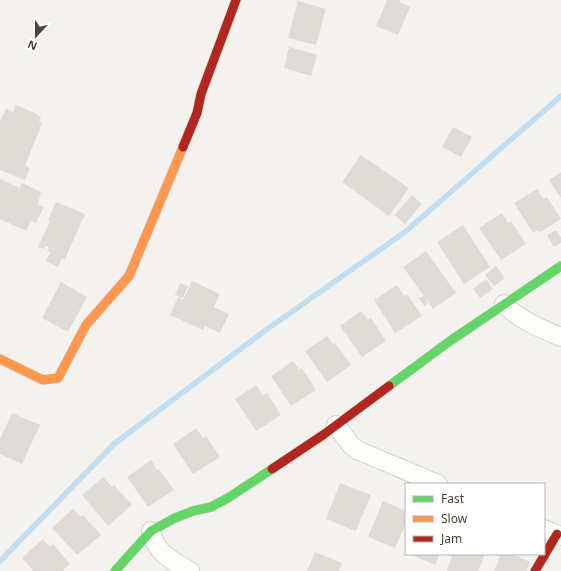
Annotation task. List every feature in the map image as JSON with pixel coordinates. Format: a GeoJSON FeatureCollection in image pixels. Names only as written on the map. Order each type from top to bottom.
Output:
{"type":"FeatureCollection","features":[{"type":"Feature","properties":{"kind":"street"},"geometry":{"type":"LineString","coordinates":[[0,359],[44,380],[58,378],[86,325],[129,276],[197,113],[200,94],[236,0]]}},
{"type":"Feature","properties":{"kind":"street"},"geometry":{"type":"LineString","coordinates":[[115,571],[151,531],[175,518],[193,511],[211,507],[228,498],[336,425],[450,341],[561,266]]}},
{"type":"Feature","properties":{"kind":"street"},"geometry":{"type":"LineString","coordinates":[[504,304],[514,314],[528,323],[561,337]]}},
{"type":"Feature","properties":{"kind":"street"},"geometry":{"type":"LineString","coordinates":[[336,425],[351,445],[357,450],[436,483]]}},
{"type":"Feature","properties":{"kind":"street"},"geometry":{"type":"LineString","coordinates":[[151,531],[159,551],[166,558],[190,571]]}},
{"type":"Feature","properties":{"kind":"street"},"geometry":{"type":"LineString","coordinates":[[545,551],[554,533]]}},
{"type":"Feature","properties":{"kind":"street"},"geometry":{"type":"LineString","coordinates":[[535,571],[543,555]]}},
{"type":"Feature","properties":{"kind":"building"},"geometry":{"type":"Polygon","coordinates":[[[387,0],[400,0],[399,2],[410,7],[398,35],[376,26],[387,0]]]}},
{"type":"Feature","properties":{"kind":"building"},"geometry":{"type":"Polygon","coordinates":[[[298,1],[326,9],[316,45],[288,38],[298,1]]]}},
{"type":"Feature","properties":{"kind":"building"},"geometry":{"type":"Polygon","coordinates":[[[289,47],[317,55],[311,76],[284,68],[289,47]]]}},
{"type":"Feature","properties":{"kind":"building"},"geometry":{"type":"Polygon","coordinates":[[[16,105],[37,114],[41,117],[39,122],[42,123],[25,166],[30,168],[25,180],[0,170],[0,122],[6,108],[13,112],[16,105]]]}},
{"type":"Feature","properties":{"kind":"building"},"geometry":{"type":"Polygon","coordinates":[[[453,127],[472,137],[461,157],[442,147],[453,127]]]}},
{"type":"Feature","properties":{"kind":"building"},"geometry":{"type":"Polygon","coordinates":[[[361,155],[409,188],[389,216],[342,182],[361,155]]]}},
{"type":"Feature","properties":{"kind":"building"},"geometry":{"type":"Polygon","coordinates":[[[561,172],[561,198],[549,180],[561,172]]]}},
{"type":"Feature","properties":{"kind":"building"},"geometry":{"type":"Polygon","coordinates":[[[0,179],[20,188],[22,183],[41,192],[38,204],[44,207],[36,223],[31,221],[26,231],[0,219],[0,179]]]}},
{"type":"Feature","properties":{"kind":"building"},"geometry":{"type":"Polygon","coordinates":[[[537,189],[543,199],[547,197],[561,219],[539,233],[538,230],[533,233],[514,203],[537,189]]]}},
{"type":"Feature","properties":{"kind":"building"},"geometry":{"type":"Polygon","coordinates":[[[412,195],[422,204],[405,224],[395,215],[412,195]]]}},
{"type":"Feature","properties":{"kind":"building"},"geometry":{"type":"Polygon","coordinates":[[[56,202],[85,214],[65,259],[62,258],[58,267],[46,261],[50,252],[47,251],[49,248],[46,246],[44,249],[38,247],[50,221],[48,220],[56,202]]]}},
{"type":"Feature","properties":{"kind":"building"},"geometry":{"type":"Polygon","coordinates":[[[502,213],[508,223],[511,221],[526,244],[501,260],[479,228],[502,213]]]}},
{"type":"Feature","properties":{"kind":"building"},"geometry":{"type":"Polygon","coordinates":[[[463,225],[490,267],[464,284],[437,242],[463,225]]]}},
{"type":"Feature","properties":{"kind":"building"},"geometry":{"type":"Polygon","coordinates":[[[556,230],[561,237],[561,243],[554,247],[547,235],[556,230]]]}},
{"type":"Feature","properties":{"kind":"building"},"geometry":{"type":"Polygon","coordinates":[[[426,251],[456,293],[433,309],[425,297],[428,304],[424,306],[419,298],[424,296],[403,267],[426,251]]]}},
{"type":"Feature","properties":{"kind":"building"},"geometry":{"type":"Polygon","coordinates":[[[496,266],[505,278],[494,286],[485,275],[496,266]]]}},
{"type":"Feature","properties":{"kind":"building"},"geometry":{"type":"Polygon","coordinates":[[[486,279],[493,289],[480,298],[473,289],[486,279]]]}},
{"type":"Feature","properties":{"kind":"building"},"geometry":{"type":"Polygon","coordinates":[[[192,281],[220,294],[214,307],[229,314],[220,333],[205,326],[203,330],[170,315],[178,297],[183,300],[192,281]]]}},
{"type":"Feature","properties":{"kind":"building"},"geometry":{"type":"Polygon","coordinates":[[[61,282],[87,297],[68,332],[42,318],[61,282]]]}},
{"type":"Feature","properties":{"kind":"building"},"geometry":{"type":"Polygon","coordinates":[[[180,283],[188,286],[183,298],[175,295],[180,283]]]}},
{"type":"Feature","properties":{"kind":"building"},"geometry":{"type":"Polygon","coordinates":[[[397,285],[404,296],[407,294],[422,316],[395,333],[374,300],[397,285]]]}},
{"type":"Feature","properties":{"kind":"building"},"geometry":{"type":"Polygon","coordinates":[[[361,311],[368,320],[371,318],[386,341],[362,357],[340,326],[361,311]]]}},
{"type":"Feature","properties":{"kind":"building"},"geometry":{"type":"Polygon","coordinates":[[[327,336],[333,344],[335,343],[351,365],[327,382],[305,351],[327,336]]]}},
{"type":"Feature","properties":{"kind":"building"},"geometry":{"type":"Polygon","coordinates":[[[293,361],[299,369],[302,368],[316,390],[291,406],[271,376],[293,361]]]}},
{"type":"Feature","properties":{"kind":"building"},"geometry":{"type":"Polygon","coordinates":[[[256,385],[263,395],[267,393],[281,415],[256,431],[235,399],[256,385]]]}},
{"type":"Feature","properties":{"kind":"building"},"geometry":{"type":"Polygon","coordinates":[[[12,413],[40,425],[22,464],[0,454],[0,439],[12,413]]]}},
{"type":"Feature","properties":{"kind":"building"},"geometry":{"type":"Polygon","coordinates":[[[196,428],[203,438],[206,436],[220,457],[193,474],[173,444],[196,428]]]}},
{"type":"Feature","properties":{"kind":"building"},"geometry":{"type":"Polygon","coordinates":[[[151,460],[157,470],[159,469],[174,490],[148,507],[127,477],[151,460]]]}},
{"type":"Feature","properties":{"kind":"building"},"geometry":{"type":"Polygon","coordinates":[[[103,477],[112,487],[114,485],[132,505],[108,526],[82,495],[103,477]]]}},
{"type":"Feature","properties":{"kind":"building"},"geometry":{"type":"Polygon","coordinates":[[[340,483],[371,495],[356,531],[326,519],[340,483]]]}},
{"type":"Feature","properties":{"kind":"building"},"geometry":{"type":"Polygon","coordinates":[[[383,501],[405,511],[405,524],[395,548],[368,537],[383,501]]]}},
{"type":"Feature","properties":{"kind":"building"},"geometry":{"type":"Polygon","coordinates":[[[73,509],[81,517],[83,515],[101,535],[77,555],[52,528],[73,509]]]}},
{"type":"Feature","properties":{"kind":"building"},"geometry":{"type":"Polygon","coordinates":[[[43,539],[50,547],[53,544],[70,564],[62,571],[34,571],[22,558],[43,539]]]}},
{"type":"Feature","properties":{"kind":"building"},"geometry":{"type":"Polygon","coordinates":[[[315,552],[342,563],[339,571],[307,571],[315,552]]]}},
{"type":"Feature","properties":{"kind":"building"},"geometry":{"type":"Polygon","coordinates":[[[412,555],[440,555],[435,565],[412,555]]]}},
{"type":"Feature","properties":{"kind":"building"},"geometry":{"type":"Polygon","coordinates":[[[453,555],[485,555],[478,571],[447,571],[453,555]]]}},
{"type":"Feature","properties":{"kind":"building"},"geometry":{"type":"Polygon","coordinates":[[[501,555],[514,555],[530,562],[527,571],[494,571],[501,555]]]}},
{"type":"Feature","properties":{"kind":"waterway"},"geometry":{"type":"LineString","coordinates":[[0,561],[114,444],[266,330],[405,232],[561,96]]}},
{"type":"Feature","properties":{"kind":"traffic: fast"},"geometry":{"type":"LineString","coordinates":[[389,386],[450,341],[561,266]]}},
{"type":"Feature","properties":{"kind":"traffic: fast"},"geometry":{"type":"LineString","coordinates":[[115,571],[151,531],[175,518],[193,511],[211,507],[228,498],[272,469]]}},
{"type":"Feature","properties":{"kind":"traffic: slow"},"geometry":{"type":"LineString","coordinates":[[0,359],[43,380],[58,378],[86,325],[129,276],[183,147]]}},
{"type":"Feature","properties":{"kind":"traffic: jam"},"geometry":{"type":"LineString","coordinates":[[183,147],[197,113],[201,94],[236,0]]}},
{"type":"Feature","properties":{"kind":"traffic: jam"},"geometry":{"type":"LineString","coordinates":[[272,469],[323,435],[389,386]]}},
{"type":"Feature","properties":{"kind":"traffic: jam"},"geometry":{"type":"LineString","coordinates":[[545,554],[557,534]]}},
{"type":"Feature","properties":{"kind":"traffic: jam"},"geometry":{"type":"LineString","coordinates":[[535,571],[545,555]]}}]}
